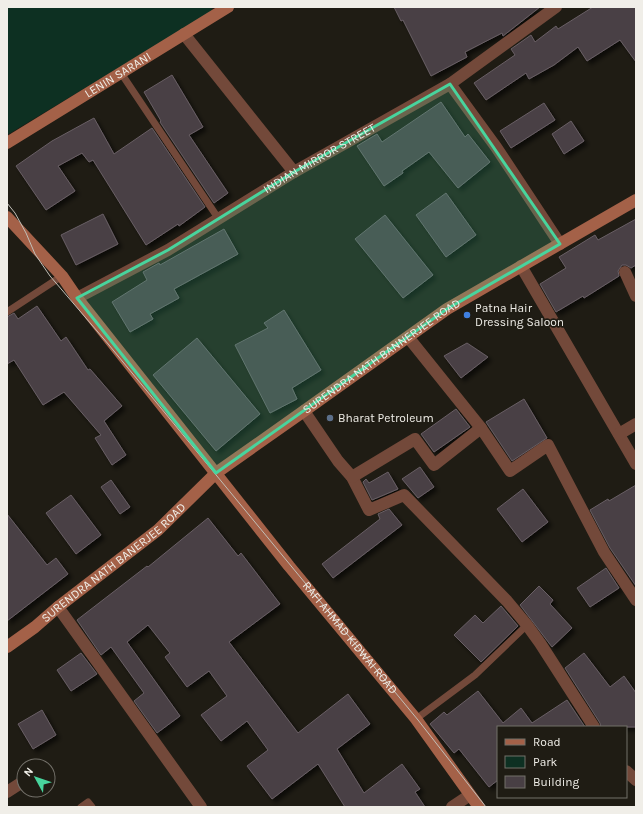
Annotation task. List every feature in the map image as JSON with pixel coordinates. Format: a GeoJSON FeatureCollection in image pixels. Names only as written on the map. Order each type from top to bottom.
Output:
{"type":"FeatureCollection","features":[{"type":"Feature","properties":{"kind":"main road","name":"LENIN SARANI"},"geometry":{"type":"LineString","coordinates":[[7,143],[228,7]]}},
{"type":"Feature","properties":{"kind":"main road","name":"SURENDRA NATH BANNERJEE ROAD"},"geometry":{"type":"LineString","coordinates":[[216,473],[448,309],[636,200]]}},
{"type":"Feature","properties":{"kind":"main road","name":"RAFI AHMAD KIDWAI ROAD"},"geometry":{"type":"LineString","coordinates":[[7,217],[62,276],[77,298],[289,566],[416,719],[478,807]]}},
{"type":"Feature","properties":{"kind":"main road","name":"SURENDRA NATH BANERJEE ROAD"},"geometry":{"type":"LineString","coordinates":[[7,647],[35,627],[58,607],[158,530],[216,473]]}},
{"type":"Feature","properties":{"kind":"street","name":"INDIAN MIRROR STREET"},"geometry":{"type":"LineString","coordinates":[[77,298],[168,250],[294,172],[450,84],[556,7]]}},
{"type":"Feature","properties":{"kind":"street"},"geometry":{"type":"LineString","coordinates":[[184,34],[294,172]]}},
{"type":"Feature","properties":{"kind":"street"},"geometry":{"type":"LineString","coordinates":[[450,84],[496,147],[560,244]]}},
{"type":"Feature","properties":{"kind":"street"},"geometry":{"type":"LineString","coordinates":[[521,266],[636,464]]}},
{"type":"Feature","properties":{"kind":"street"},"geometry":{"type":"LineString","coordinates":[[625,272],[636,296]]}},
{"type":"Feature","properties":{"kind":"street"},"geometry":{"type":"LineString","coordinates":[[408,337],[481,428],[510,471],[548,445],[604,552],[636,600]]}},
{"type":"Feature","properties":{"kind":"street"},"geometry":{"type":"LineString","coordinates":[[304,411],[338,461],[352,478],[369,510],[404,495],[507,601],[540,643],[593,726]]}},
{"type":"Feature","properties":{"kind":"street"},"geometry":{"type":"LineString","coordinates":[[619,434],[636,424]]}},
{"type":"Feature","properties":{"kind":"street"},"geometry":{"type":"LineString","coordinates":[[352,478],[415,439],[434,466],[481,428]]}},
{"type":"Feature","properties":{"kind":"street"},"geometry":{"type":"LineString","coordinates":[[58,607],[201,807]]}},
{"type":"Feature","properties":{"kind":"street"},"geometry":{"type":"LineString","coordinates":[[627,772],[636,780]]}},
{"type":"Feature","properties":{"kind":"street"},"geometry":{"type":"LineString","coordinates":[[7,792],[16,786]]}},
{"type":"Feature","properties":{"kind":"street"},"geometry":{"type":"LineString","coordinates":[[452,807],[470,795]]}},
{"type":"Feature","properties":{"kind":"lane"},"geometry":{"type":"LineString","coordinates":[[121,73],[218,218]]}},
{"type":"Feature","properties":{"kind":"lane"},"geometry":{"type":"LineString","coordinates":[[7,312],[62,276]]}},
{"type":"Feature","properties":{"kind":"lane"},"geometry":{"type":"LineString","coordinates":[[416,719],[475,675],[527,625]]}},
{"type":"Feature","properties":{"kind":"lane"},"geometry":{"type":"LineString","coordinates":[[82,807],[88,802],[92,807]]}},
{"type":"Feature","properties":{"kind":"highlighted area"},"geometry":{"type":"Polygon","coordinates":[[[450,84],[560,244],[447,309],[216,473],[77,298],[168,250],[294,172],[450,84]]]}},
{"type":"Feature","properties":{"kind":"green space"},"geometry":{"type":"Polygon","coordinates":[[[7,7],[211,7],[213,11],[7,135],[7,7]]]}},
{"type":"Feature","properties":{"kind":"building"},"geometry":{"type":"Polygon","coordinates":[[[394,7],[540,7],[503,36],[502,33],[465,52],[467,57],[431,76],[403,20],[401,21],[394,7]]]}},
{"type":"Feature","properties":{"kind":"building"},"geometry":{"type":"Polygon","coordinates":[[[593,7],[636,7],[636,62],[620,40],[587,61],[578,47],[554,65],[529,79],[526,73],[486,100],[474,83],[515,55],[511,49],[531,35],[535,42],[556,26],[558,29],[593,7]]]}},
{"type":"Feature","properties":{"kind":"building"},"geometry":{"type":"Polygon","coordinates":[[[172,75],[203,127],[189,135],[228,193],[214,203],[160,122],[161,121],[144,92],[172,75]]]}},
{"type":"Feature","properties":{"kind":"building"},"geometry":{"type":"Polygon","coordinates":[[[441,102],[465,137],[468,134],[490,162],[458,188],[429,152],[384,186],[357,146],[377,134],[382,142],[441,102]]]}},
{"type":"Feature","properties":{"kind":"building"},"geometry":{"type":"Polygon","coordinates":[[[544,103],[555,120],[511,148],[500,131],[544,103]]]}},
{"type":"Feature","properties":{"kind":"building"},"geometry":{"type":"Polygon","coordinates":[[[94,118],[114,154],[152,128],[205,207],[179,226],[178,224],[146,245],[93,160],[89,162],[82,153],[58,166],[75,191],[46,210],[16,166],[52,141],[94,118]]]}},
{"type":"Feature","properties":{"kind":"building"},"geometry":{"type":"Polygon","coordinates":[[[571,121],[584,141],[564,154],[552,134],[571,121]]]}},
{"type":"Feature","properties":{"kind":"building"},"geometry":{"type":"Polygon","coordinates":[[[446,193],[476,235],[446,257],[416,215],[446,193]]]}},
{"type":"Feature","properties":{"kind":"building"},"geometry":{"type":"Polygon","coordinates":[[[103,214],[118,244],[76,265],[61,235],[103,214]]]}},
{"type":"Feature","properties":{"kind":"building"},"geometry":{"type":"Polygon","coordinates":[[[385,215],[433,275],[403,298],[355,239],[385,215]]]}},
{"type":"Feature","properties":{"kind":"building"},"geometry":{"type":"Polygon","coordinates":[[[636,219],[636,265],[631,268],[626,265],[622,265],[618,271],[619,276],[584,298],[583,296],[556,312],[540,284],[566,268],[559,257],[595,235],[598,240],[636,219]]]}},
{"type":"Feature","properties":{"kind":"building"},"geometry":{"type":"Polygon","coordinates":[[[224,229],[238,254],[174,289],[179,298],[150,314],[153,319],[130,332],[112,302],[147,280],[143,272],[159,263],[160,265],[224,229]]]}},
{"type":"Feature","properties":{"kind":"building"},"geometry":{"type":"Polygon","coordinates":[[[37,306],[61,341],[66,337],[88,370],[90,369],[122,406],[104,421],[126,455],[112,465],[95,438],[101,435],[64,392],[43,405],[14,360],[7,364],[7,317],[14,313],[18,319],[37,306]]]}},
{"type":"Feature","properties":{"kind":"building"},"geometry":{"type":"Polygon","coordinates":[[[284,310],[321,370],[292,388],[297,399],[270,413],[235,345],[268,328],[264,323],[284,310]]]}},
{"type":"Feature","properties":{"kind":"building"},"geometry":{"type":"Polygon","coordinates":[[[197,338],[260,414],[216,451],[153,375],[197,338]]]}},
{"type":"Feature","properties":{"kind":"building"},"geometry":{"type":"Polygon","coordinates":[[[467,343],[488,357],[461,378],[444,356],[467,343]]]}},
{"type":"Feature","properties":{"kind":"building"},"geometry":{"type":"Polygon","coordinates":[[[524,399],[547,438],[512,461],[486,422],[524,399]]]}},
{"type":"Feature","properties":{"kind":"building"},"geometry":{"type":"Polygon","coordinates":[[[456,409],[470,427],[434,452],[421,434],[456,409]]]}},
{"type":"Feature","properties":{"kind":"building"},"geometry":{"type":"Polygon","coordinates":[[[420,467],[434,487],[418,498],[402,479],[420,467]]]}},
{"type":"Feature","properties":{"kind":"building"},"geometry":{"type":"Polygon","coordinates":[[[388,472],[398,489],[372,500],[363,482],[366,479],[369,483],[388,472]]]}},
{"type":"Feature","properties":{"kind":"building"},"geometry":{"type":"Polygon","coordinates":[[[111,480],[130,507],[120,514],[101,487],[111,480]]]}},
{"type":"Feature","properties":{"kind":"building"},"geometry":{"type":"Polygon","coordinates":[[[636,485],[636,586],[610,548],[590,510],[636,485]]]}},
{"type":"Feature","properties":{"kind":"building"},"geometry":{"type":"Polygon","coordinates":[[[523,489],[548,522],[522,542],[497,509],[523,489]]]}},
{"type":"Feature","properties":{"kind":"building"},"geometry":{"type":"Polygon","coordinates":[[[71,495],[101,535],[76,554],[46,513],[71,495]]]}},
{"type":"Feature","properties":{"kind":"building"},"geometry":{"type":"Polygon","coordinates":[[[389,509],[402,525],[333,578],[322,564],[380,519],[378,514],[389,509]]]}},
{"type":"Feature","properties":{"kind":"building"},"geometry":{"type":"Polygon","coordinates":[[[7,514],[47,565],[56,558],[68,574],[7,621],[7,514]]]}},
{"type":"Feature","properties":{"kind":"building"},"geometry":{"type":"Polygon","coordinates":[[[208,518],[238,556],[241,553],[280,604],[229,642],[298,733],[348,694],[370,724],[337,749],[364,793],[402,764],[420,789],[415,792],[425,807],[345,807],[318,764],[272,799],[247,766],[268,750],[247,721],[221,741],[201,715],[227,696],[209,671],[187,687],[165,657],[170,653],[148,625],[127,642],[180,716],[157,733],[134,701],[144,693],[111,647],[101,655],[77,620],[147,566],[148,567],[208,518]]]}},
{"type":"Feature","properties":{"kind":"building"},"geometry":{"type":"Polygon","coordinates":[[[606,568],[619,588],[590,607],[577,588],[606,568]]]}},
{"type":"Feature","properties":{"kind":"building"},"geometry":{"type":"Polygon","coordinates":[[[539,586],[553,600],[550,604],[572,628],[552,647],[520,605],[539,586]]]}},
{"type":"Feature","properties":{"kind":"building"},"geometry":{"type":"Polygon","coordinates":[[[501,606],[518,626],[481,662],[454,635],[475,615],[483,623],[501,606]]]}},
{"type":"Feature","properties":{"kind":"building"},"geometry":{"type":"Polygon","coordinates":[[[81,653],[97,674],[71,691],[57,670],[81,653]]]}},
{"type":"Feature","properties":{"kind":"building"},"geometry":{"type":"Polygon","coordinates":[[[584,653],[610,687],[624,676],[636,693],[636,727],[601,726],[565,668],[584,653]]]}},
{"type":"Feature","properties":{"kind":"building"},"geometry":{"type":"Polygon","coordinates":[[[478,691],[503,723],[521,708],[532,723],[567,700],[584,726],[497,726],[497,781],[489,787],[459,749],[454,753],[430,724],[444,712],[447,715],[478,691]]]}},
{"type":"Feature","properties":{"kind":"building"},"geometry":{"type":"Polygon","coordinates":[[[42,710],[56,735],[33,749],[18,724],[42,710]]]}},
{"type":"Feature","properties":{"kind":"tram line"},"geometry":{"type":"LineString","coordinates":[[7,203],[15,213],[35,254],[50,276],[109,345],[418,720],[486,807]]}},
{"type":"Feature","properties":{"kind":"place","name":"Patna Hair Dressing Saloon"},"geometry":{"type":"Point","coordinates":[467,315]}},
{"type":"Feature","properties":{"kind":"place","name":"Bharat Petroleum"},"geometry":{"type":"Point","coordinates":[330,418]}}]}
